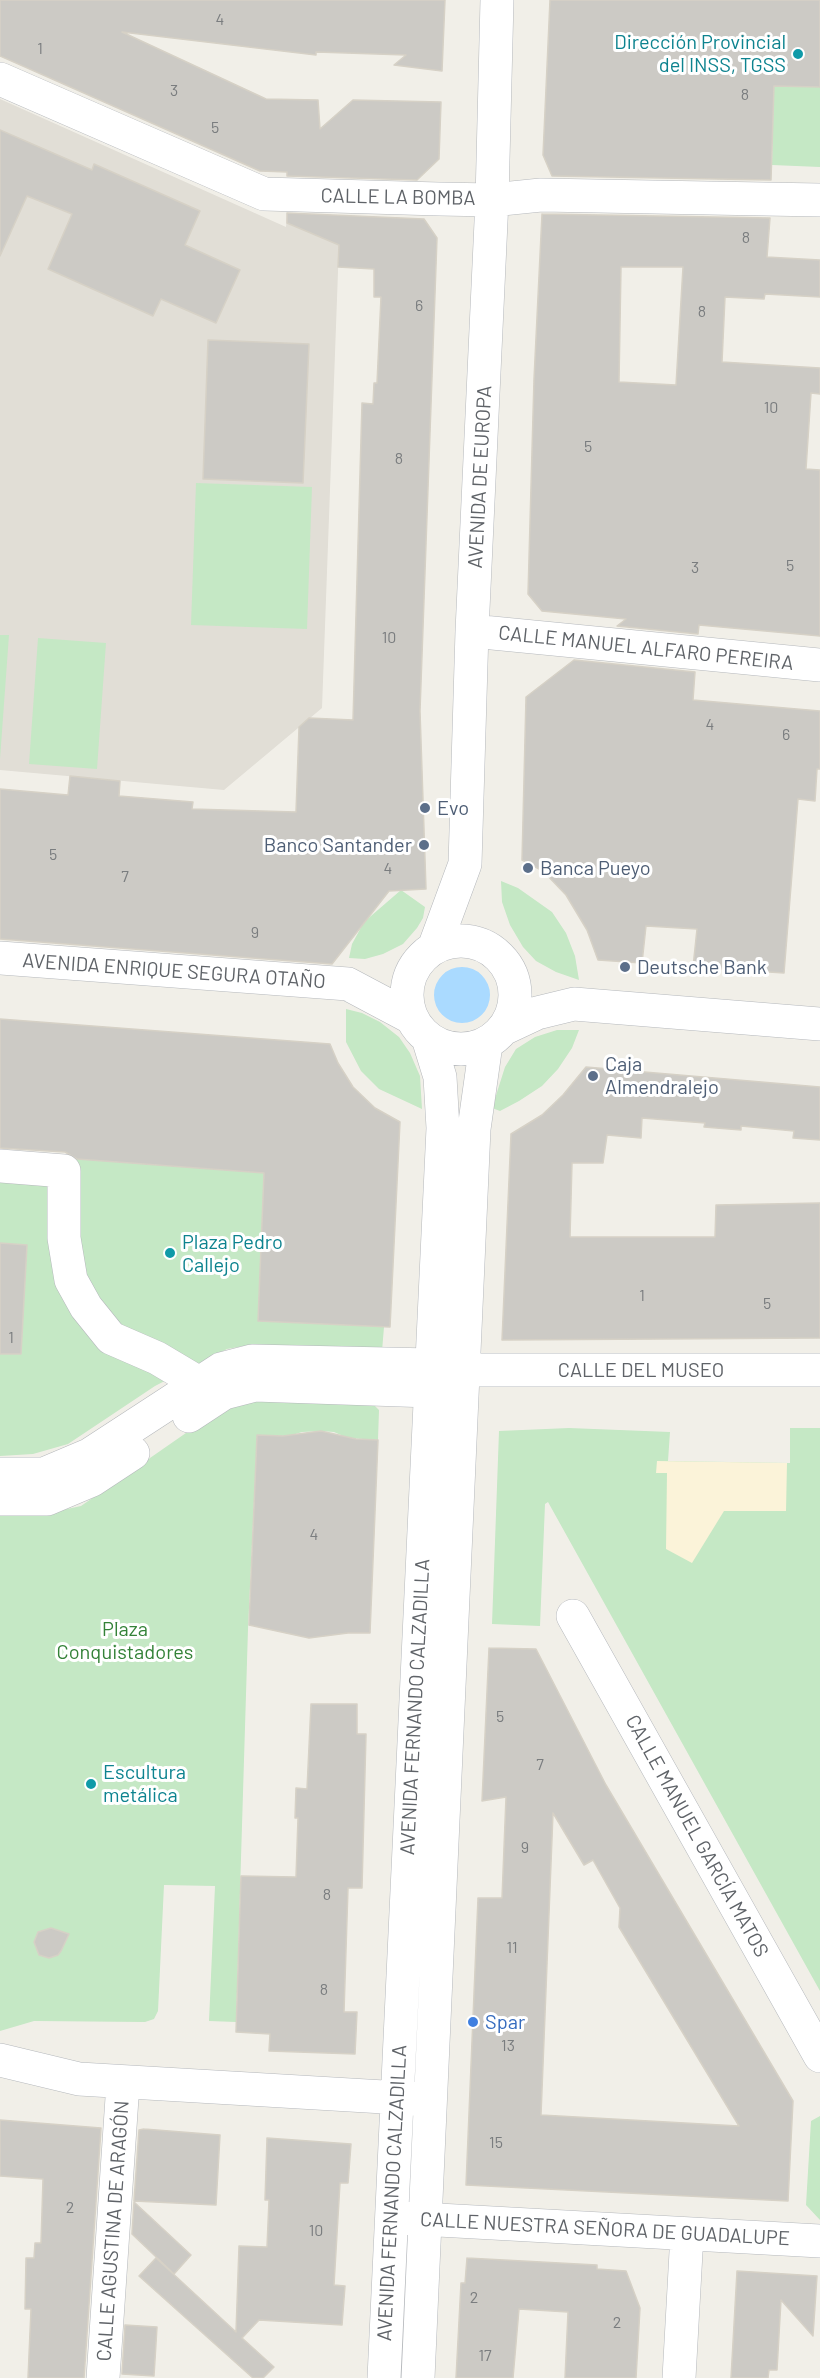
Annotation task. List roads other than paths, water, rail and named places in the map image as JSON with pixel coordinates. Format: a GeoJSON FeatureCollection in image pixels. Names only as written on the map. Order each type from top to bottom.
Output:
{"type":"FeatureCollection","features":[{"type":"Feature","properties":{"kind":"street","name":"AVENIDA DE EUROPA"},"geometry":{"type":"LineString","coordinates":[[434,948],[465,864],[472,631],[492,200],[497,0]]}},
{"type":"Feature","properties":{"kind":"street","name":"CALLE LA BOMBA"},"geometry":{"type":"LineString","coordinates":[[0,79],[264,194],[492,200],[541,195],[820,200]]}},
{"type":"Feature","properties":{"kind":"street","name":"CALLE MANUEL ALFARO PEREIRA"},"geometry":{"type":"LineString","coordinates":[[472,631],[820,665]]}},
{"type":"Feature","properties":{"kind":"street"},"geometry":{"type":"LineString","coordinates":[[465,864],[470,910],[488,948]]}},
{"type":"Feature","properties":{"kind":"street"},"geometry":{"type":"LineString","coordinates":[[496,1036],[515,1005],[515,983],[506,964],[488,948],[472,942],[459,941],[434,948],[424,956],[409,979],[407,1005],[420,1028],[442,1046],[457,1050],[472,1049],[496,1036],[537,1012],[574,1004],[820,1024]]}},
{"type":"Feature","properties":{"kind":"street","name":"AVENIDA ENRIQUE SEGURA OTAÑO"},"geometry":{"type":"LineString","coordinates":[[0,958],[348,984],[420,1028]]}},
{"type":"Feature","properties":{"kind":"street","name":"AVENIDA FERNANDO CALZADILLA"},"geometry":{"type":"LineString","coordinates":[[384,2378],[443,1128],[440,1077],[420,1028]]}},
{"type":"Feature","properties":{"kind":"street","name":"AVENIDA FERNANDO CALZADILLA"},"geometry":{"type":"LineString","coordinates":[[418,2378],[474,1129],[496,1036]]}},
{"type":"Feature","properties":{"kind":"street"},"geometry":{"type":"LineString","coordinates":[[0,1166],[64,1171],[64,1238],[71,1280],[87,1307],[111,1338],[157,1358],[199,1383]]}},
{"type":"Feature","properties":{"kind":"street"},"geometry":{"type":"LineString","coordinates":[[0,1474],[44,1474],[89,1455],[221,1369],[252,1361],[431,1378]]}},
{"type":"Feature","properties":{"kind":"street","name":"CALLE DEL MUSEO"},"geometry":{"type":"LineString","coordinates":[[463,1370],[820,1370]]}},
{"type":"Feature","properties":{"kind":"street"},"geometry":{"type":"LineString","coordinates":[[0,1499],[47,1499],[92,1479],[224,1394],[255,1385],[431,1378]]}},
{"type":"Feature","properties":{"kind":"street","name":"CALLE MANUEL GARCÍA MATOS"},"geometry":{"type":"LineString","coordinates":[[573,1616],[820,2056]]}},
{"type":"Feature","properties":{"kind":"street"},"geometry":{"type":"LineString","coordinates":[[0,2060],[79,2079],[430,2100]]}},
{"type":"Feature","properties":{"kind":"street","name":"CALLE AGUSTINA DE ARAGÓN"},"geometry":{"type":"LineString","coordinates":[[103,2378],[123,2083]]}},
{"type":"Feature","properties":{"kind":"street","name":"CALLE NUESTRA SEÑORA DE GUADALUPE"},"geometry":{"type":"LineString","coordinates":[[391,2217],[820,2241]]}},
{"type":"Feature","properties":{"kind":"street"},"geometry":{"type":"LineString","coordinates":[[679,2378],[687,2234]]}},
{"type":"Feature","properties":{"kind":"water"},"geometry":{"type":"Polygon","coordinates":[[[457,967],[467,967],[482,975],[488,984],[490,995],[488,1006],[482,1015],[467,1023],[457,1023],[446,1018],[439,1011],[434,1000],[434,990],[439,979],[446,972],[457,967]]]}},
{"type":"Feature","properties":{"kind":"place","name":"Dirección Provincial del INSS, TGSS"},"geometry":{"type":"Point","coordinates":[798,54]}},
{"type":"Feature","properties":{"kind":"place","name":"Evo"},"geometry":{"type":"Point","coordinates":[425,808]}},
{"type":"Feature","properties":{"kind":"place","name":"Banco Santander"},"geometry":{"type":"Point","coordinates":[424,845]}},
{"type":"Feature","properties":{"kind":"place","name":"Banca Pueyo"},"geometry":{"type":"Point","coordinates":[528,868]}},
{"type":"Feature","properties":{"kind":"place","name":"Deutsche Bank"},"geometry":{"type":"Point","coordinates":[625,967]}},
{"type":"Feature","properties":{"kind":"place","name":"Caja Almendralejo"},"geometry":{"type":"Point","coordinates":[593,1076]}},
{"type":"Feature","properties":{"kind":"place","name":"Plaza Pedro Callejo"},"geometry":{"type":"Point","coordinates":[170,1253]}},
{"type":"Feature","properties":{"kind":"place","name":"Escultura metálica"},"geometry":{"type":"Point","coordinates":[91,1784]}},
{"type":"Feature","properties":{"kind":"place","name":"Spar"},"geometry":{"type":"Point","coordinates":[473,2022]}},
{"type":"Feature","properties":{"kind":"park label","name":"Plaza Conquistadores"},"geometry":{"type":"Point","coordinates":[125,1640]}}]}
